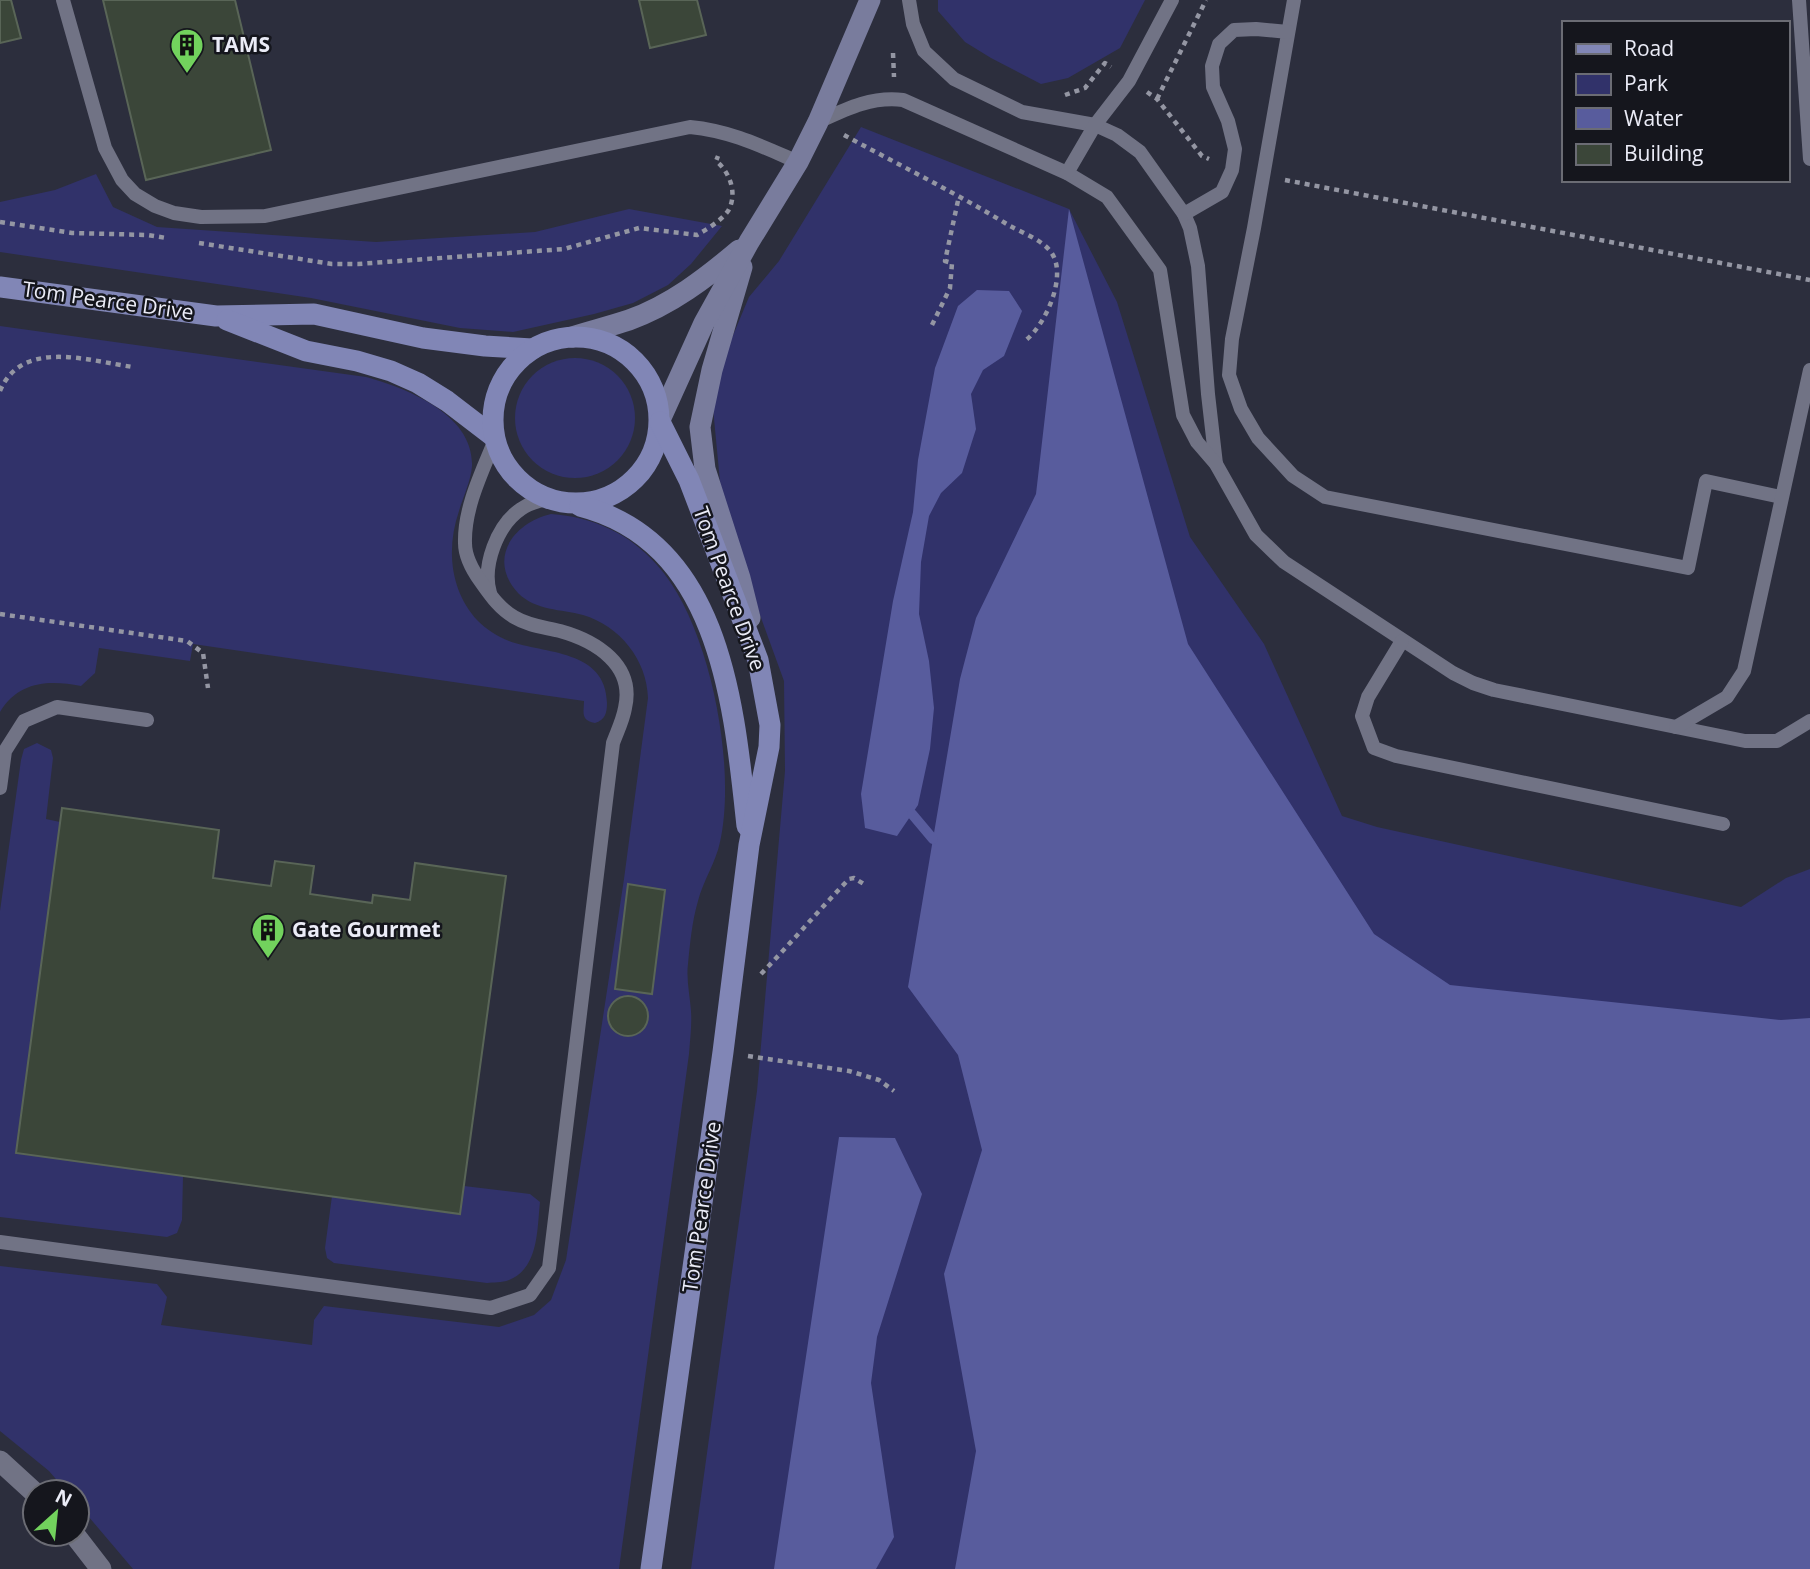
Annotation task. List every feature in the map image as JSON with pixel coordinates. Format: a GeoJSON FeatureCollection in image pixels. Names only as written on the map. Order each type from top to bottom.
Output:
{"type":"FeatureCollection","features":[{"type":"Feature","properties":{"kind":"main road","name":"Tom Pearce Drive"},"geometry":{"type":"LineString","coordinates":[[0,287],[216,316],[314,314],[423,338],[532,349]]}},
{"type":"Feature","properties":{"kind":"main road","name":"Tom Pearce Drive"},"geometry":{"type":"LineString","coordinates":[[216,316],[306,351],[357,361],[400,375],[447,401],[495,439]]}},
{"type":"Feature","properties":{"kind":"main road"},"geometry":{"type":"LineString","coordinates":[[572,337],[599,340],[624,351],[643,370],[656,394],[660,421],[656,448],[643,471],[624,490],[600,501],[573,504],[547,499],[524,485],[506,465],[495,439],[494,408],[497,394],[510,369],[532,349],[558,339],[572,337]]}},
{"type":"Feature","properties":{"kind":"main road","name":"Tom Pearce Drive"},"geometry":{"type":"LineString","coordinates":[[651,1569],[749,845],[769,747],[770,725],[758,660],[689,480],[660,421]]}},
{"type":"Feature","properties":{"kind":"main road","name":"Tom Pearce Drive"},"geometry":{"type":"LineString","coordinates":[[573,504],[603,512],[625,522],[646,537],[678,568],[694,594],[718,655],[727,688],[738,740],[749,845]]}},
{"type":"Feature","properties":{"kind":"street"},"geometry":{"type":"LineString","coordinates":[[660,421],[704,323],[798,162],[818,122],[870,0]]}},
{"type":"Feature","properties":{"kind":"street"},"geometry":{"type":"LineString","coordinates":[[572,337],[630,319],[663,304],[707,276],[749,242]]}},
{"type":"Feature","properties":{"kind":"street"},"geometry":{"type":"LineString","coordinates":[[749,242],[712,370],[700,427],[705,469],[740,578],[758,660]]}},
{"type":"Feature","properties":{"kind":"street"},"geometry":{"type":"LineString","coordinates":[[0,1461],[21,1480]]}},
{"type":"Feature","properties":{"kind":"street"},"geometry":{"type":"LineString","coordinates":[[85,1548],[101,1569]]}},
{"type":"Feature","properties":{"kind":"lane"},"geometry":{"type":"LineString","coordinates":[[63,0],[105,148],[122,180],[135,194],[174,213],[214,217],[265,216],[691,127],[727,133],[798,162]]}},
{"type":"Feature","properties":{"kind":"lane"},"geometry":{"type":"LineString","coordinates":[[909,0],[912,24],[924,51],[954,79],[1022,112],[1095,125],[1117,135],[1140,152],[1184,214],[1190,228],[1198,266],[1216,464]]}},
{"type":"Feature","properties":{"kind":"lane"},"geometry":{"type":"LineString","coordinates":[[1067,173],[1095,125],[1129,81],[1172,0]]}},
{"type":"Feature","properties":{"kind":"lane"},"geometry":{"type":"LineString","coordinates":[[1294,0],[1232,338],[1229,375],[1241,409],[1258,438],[1293,476],[1325,497],[1688,568],[1706,481],[1782,497]]}},
{"type":"Feature","properties":{"kind":"lane"},"geometry":{"type":"LineString","coordinates":[[1799,0],[1810,159]]}},
{"type":"Feature","properties":{"kind":"lane"},"geometry":{"type":"LineString","coordinates":[[1184,214],[1222,192],[1232,170],[1235,149],[1228,121],[1213,87],[1212,66],[1219,44],[1234,30],[1288,32]]}},
{"type":"Feature","properties":{"kind":"lane"},"geometry":{"type":"LineString","coordinates":[[818,122],[851,107],[875,100],[903,100],[1067,173],[1107,197],[1160,270],[1183,415],[1197,442],[1216,464],[1256,535],[1284,562],[1452,673],[1494,690],[1745,741],[1777,741],[1810,721]]}},
{"type":"Feature","properties":{"kind":"lane"},"geometry":{"type":"LineString","coordinates":[[1676,727],[1727,697],[1744,671],[1810,370]]}},
{"type":"Feature","properties":{"kind":"lane"},"geometry":{"type":"LineString","coordinates":[[0,1242],[491,1308],[530,1295],[549,1268],[613,743],[625,708],[626,685],[617,664],[600,648],[576,636],[526,623],[504,610],[475,573],[466,553],[465,543],[469,512],[495,439]]}},
{"type":"Feature","properties":{"kind":"lane"},"geometry":{"type":"LineString","coordinates":[[492,598],[488,581],[491,557],[505,524],[521,509],[547,499]]}},
{"type":"Feature","properties":{"kind":"lane"},"geometry":{"type":"LineString","coordinates":[[1402,641],[1368,696],[1362,716],[1374,748],[1396,756],[1723,824]]}},
{"type":"Feature","properties":{"kind":"lane"},"geometry":{"type":"LineString","coordinates":[[0,788],[5,751],[24,721],[57,707],[147,720]]}},
{"type":"Feature","properties":{"kind":"path"},"geometry":{"type":"LineString","coordinates":[[1157,99],[1206,0]]}},
{"type":"Feature","properties":{"kind":"path"},"geometry":{"type":"LineString","coordinates":[[1055,99],[1085,88],[1105,63],[1157,99],[1202,156],[1232,170]]}},
{"type":"Feature","properties":{"kind":"path"},"geometry":{"type":"LineString","coordinates":[[818,122],[959,196],[1051,252],[1056,263],[1057,282],[1035,333],[1026,340]]}},
{"type":"Feature","properties":{"kind":"path"},"geometry":{"type":"LineString","coordinates":[[198,243],[332,264],[358,264],[564,249],[594,243],[639,228],[697,235],[727,212],[733,195],[724,167],[716,161],[727,133]]}},
{"type":"Feature","properties":{"kind":"path"},"geometry":{"type":"LineString","coordinates":[[1262,175],[1810,280]]}},
{"type":"Feature","properties":{"kind":"path"},"geometry":{"type":"LineString","coordinates":[[932,325],[950,288],[952,263],[945,261],[959,196]]}},
{"type":"Feature","properties":{"kind":"path"},"geometry":{"type":"LineString","coordinates":[[0,222],[72,233],[148,235],[173,239]]}},
{"type":"Feature","properties":{"kind":"path"},"geometry":{"type":"LineString","coordinates":[[0,391],[4,381],[23,363],[48,355],[133,367]]}},
{"type":"Feature","properties":{"kind":"path"},"geometry":{"type":"LineString","coordinates":[[0,614],[187,641],[203,653],[208,688]]}},
{"type":"Feature","properties":{"kind":"path"},"geometry":{"type":"LineString","coordinates":[[729,1007],[849,879],[854,878],[867,886]]}},
{"type":"Feature","properties":{"kind":"path"},"geometry":{"type":"LineString","coordinates":[[723,1052],[849,1071],[879,1080],[894,1091]]}},
{"type":"Feature","properties":{"kind":"green space"},"geometry":{"type":"Polygon","coordinates":[[[938,0],[1145,0],[1120,48],[1068,78],[1041,84],[965,42],[938,11],[938,0]]]}},
{"type":"Feature","properties":{"kind":"green space"},"geometry":{"type":"Polygon","coordinates":[[[861,127],[1069,209],[1117,302],[1190,537],[1264,644],[1342,816],[1377,827],[1741,907],[1786,878],[1810,869],[1810,1569],[691,1569],[757,1091],[785,771],[784,681],[723,513],[713,408],[726,352],[749,297],[779,261],[861,127]]]}},
{"type":"Feature","properties":{"kind":"green space"},"geometry":{"type":"Polygon","coordinates":[[[96,174],[113,207],[157,227],[376,242],[535,232],[629,209],[722,226],[691,264],[668,285],[633,303],[513,332],[460,328],[311,298],[0,252],[0,202],[55,190],[96,174]]]}},
{"type":"Feature","properties":{"kind":"green space"},"geometry":{"type":"Polygon","coordinates":[[[0,326],[366,377],[400,388],[435,406],[462,432],[470,448],[471,472],[455,525],[452,555],[461,596],[478,621],[496,635],[571,657],[596,672],[604,685],[607,703],[605,716],[595,723],[587,720],[584,715],[584,701],[193,644],[190,661],[99,648],[95,673],[81,686],[58,683],[36,685],[16,694],[0,712],[0,326]]]}},
{"type":"Feature","properties":{"kind":"green space"},"geometry":{"type":"Polygon","coordinates":[[[575,358],[598,363],[617,376],[630,395],[635,418],[630,441],[617,460],[598,473],[575,478],[552,473],[533,460],[520,441],[515,418],[520,395],[533,376],[552,363],[575,358]]]}},
{"type":"Feature","properties":{"kind":"green space"},"geometry":{"type":"Polygon","coordinates":[[[551,514],[596,523],[635,544],[657,565],[676,590],[692,622],[705,658],[722,736],[724,811],[720,842],[700,894],[692,932],[688,970],[691,1016],[689,1054],[619,1569],[133,1569],[91,1520],[91,1478],[55,1478],[0,1431],[0,1266],[157,1284],[167,1297],[161,1325],[312,1345],[314,1320],[324,1306],[499,1327],[534,1315],[551,1300],[566,1260],[624,879],[648,698],[643,671],[637,658],[620,636],[596,620],[525,599],[509,580],[505,555],[509,544],[525,525],[551,514]]]}},
{"type":"Feature","properties":{"kind":"green space"},"geometry":{"type":"Polygon","coordinates":[[[37,743],[51,750],[53,758],[46,819],[60,822],[16,1153],[183,1176],[182,1220],[177,1233],[167,1237],[0,1217],[0,911],[21,760],[24,749],[37,743]]]}},
{"type":"Feature","properties":{"kind":"green space"},"geometry":{"type":"Polygon","coordinates":[[[464,1186],[530,1194],[540,1202],[535,1247],[526,1267],[509,1280],[487,1283],[334,1263],[327,1258],[325,1248],[332,1196],[460,1214],[464,1186]]]}},
{"type":"Feature","properties":{"kind":"water"},"geometry":{"type":"Polygon","coordinates":[[[1069,209],[1188,644],[1374,934],[1450,985],[1781,1020],[1810,1018],[1810,1569],[955,1569],[976,1451],[944,1274],[982,1150],[958,1055],[908,987],[960,679],[976,618],[1036,494],[1069,209]]]}},
{"type":"Feature","properties":{"kind":"water"},"geometry":{"type":"Polygon","coordinates":[[[977,290],[1009,291],[1022,311],[1004,356],[983,370],[971,394],[976,429],[962,473],[941,493],[929,516],[921,562],[919,614],[929,661],[934,708],[930,749],[918,805],[897,836],[865,828],[861,794],[893,601],[913,512],[918,460],[935,368],[958,306],[977,290]]]}},
{"type":"Feature","properties":{"kind":"water"},"geometry":{"type":"Polygon","coordinates":[[[839,1137],[895,1138],[922,1194],[877,1337],[871,1383],[894,1537],[876,1569],[774,1569],[839,1137]]]}},
{"type":"Feature","properties":{"kind":"building"},"geometry":{"type":"Polygon","coordinates":[[[0,0],[11,0],[21,38],[0,43],[0,0]]]}},
{"type":"Feature","properties":{"kind":"building","name":"TAMS"},"geometry":{"type":"Polygon","coordinates":[[[103,0],[235,0],[271,150],[146,180],[103,0]]]}},
{"type":"Feature","properties":{"kind":"building"},"geometry":{"type":"Polygon","coordinates":[[[639,0],[697,0],[706,35],[650,48],[639,0]]]}},
{"type":"Feature","properties":{"kind":"building","name":"Gate Gourmet"},"geometry":{"type":"Polygon","coordinates":[[[62,808],[219,830],[213,878],[271,886],[275,861],[314,866],[310,894],[372,903],[373,895],[410,900],[415,863],[506,876],[460,1214],[16,1153],[62,808]]]}},
{"type":"Feature","properties":{"kind":"building"},"geometry":{"type":"Polygon","coordinates":[[[628,884],[665,890],[652,994],[615,989],[628,884]]]}},
{"type":"Feature","properties":{"kind":"building"},"geometry":{"type":"Polygon","coordinates":[[[628,996],[642,1002],[648,1016],[642,1030],[628,1036],[614,1030],[608,1016],[614,1002],[628,996]]]}},
{"type":"Feature","properties":{"kind":"waterway"},"geometry":{"type":"LineString","coordinates":[[912,814],[933,839]]}},
{"type":"Feature","properties":{"kind":"place","name":"TAMS"},"geometry":{"type":"Point","coordinates":[187,75]}},
{"type":"Feature","properties":{"kind":"place","name":"Gate Gourmet"},"geometry":{"type":"Point","coordinates":[268,960]}}]}
